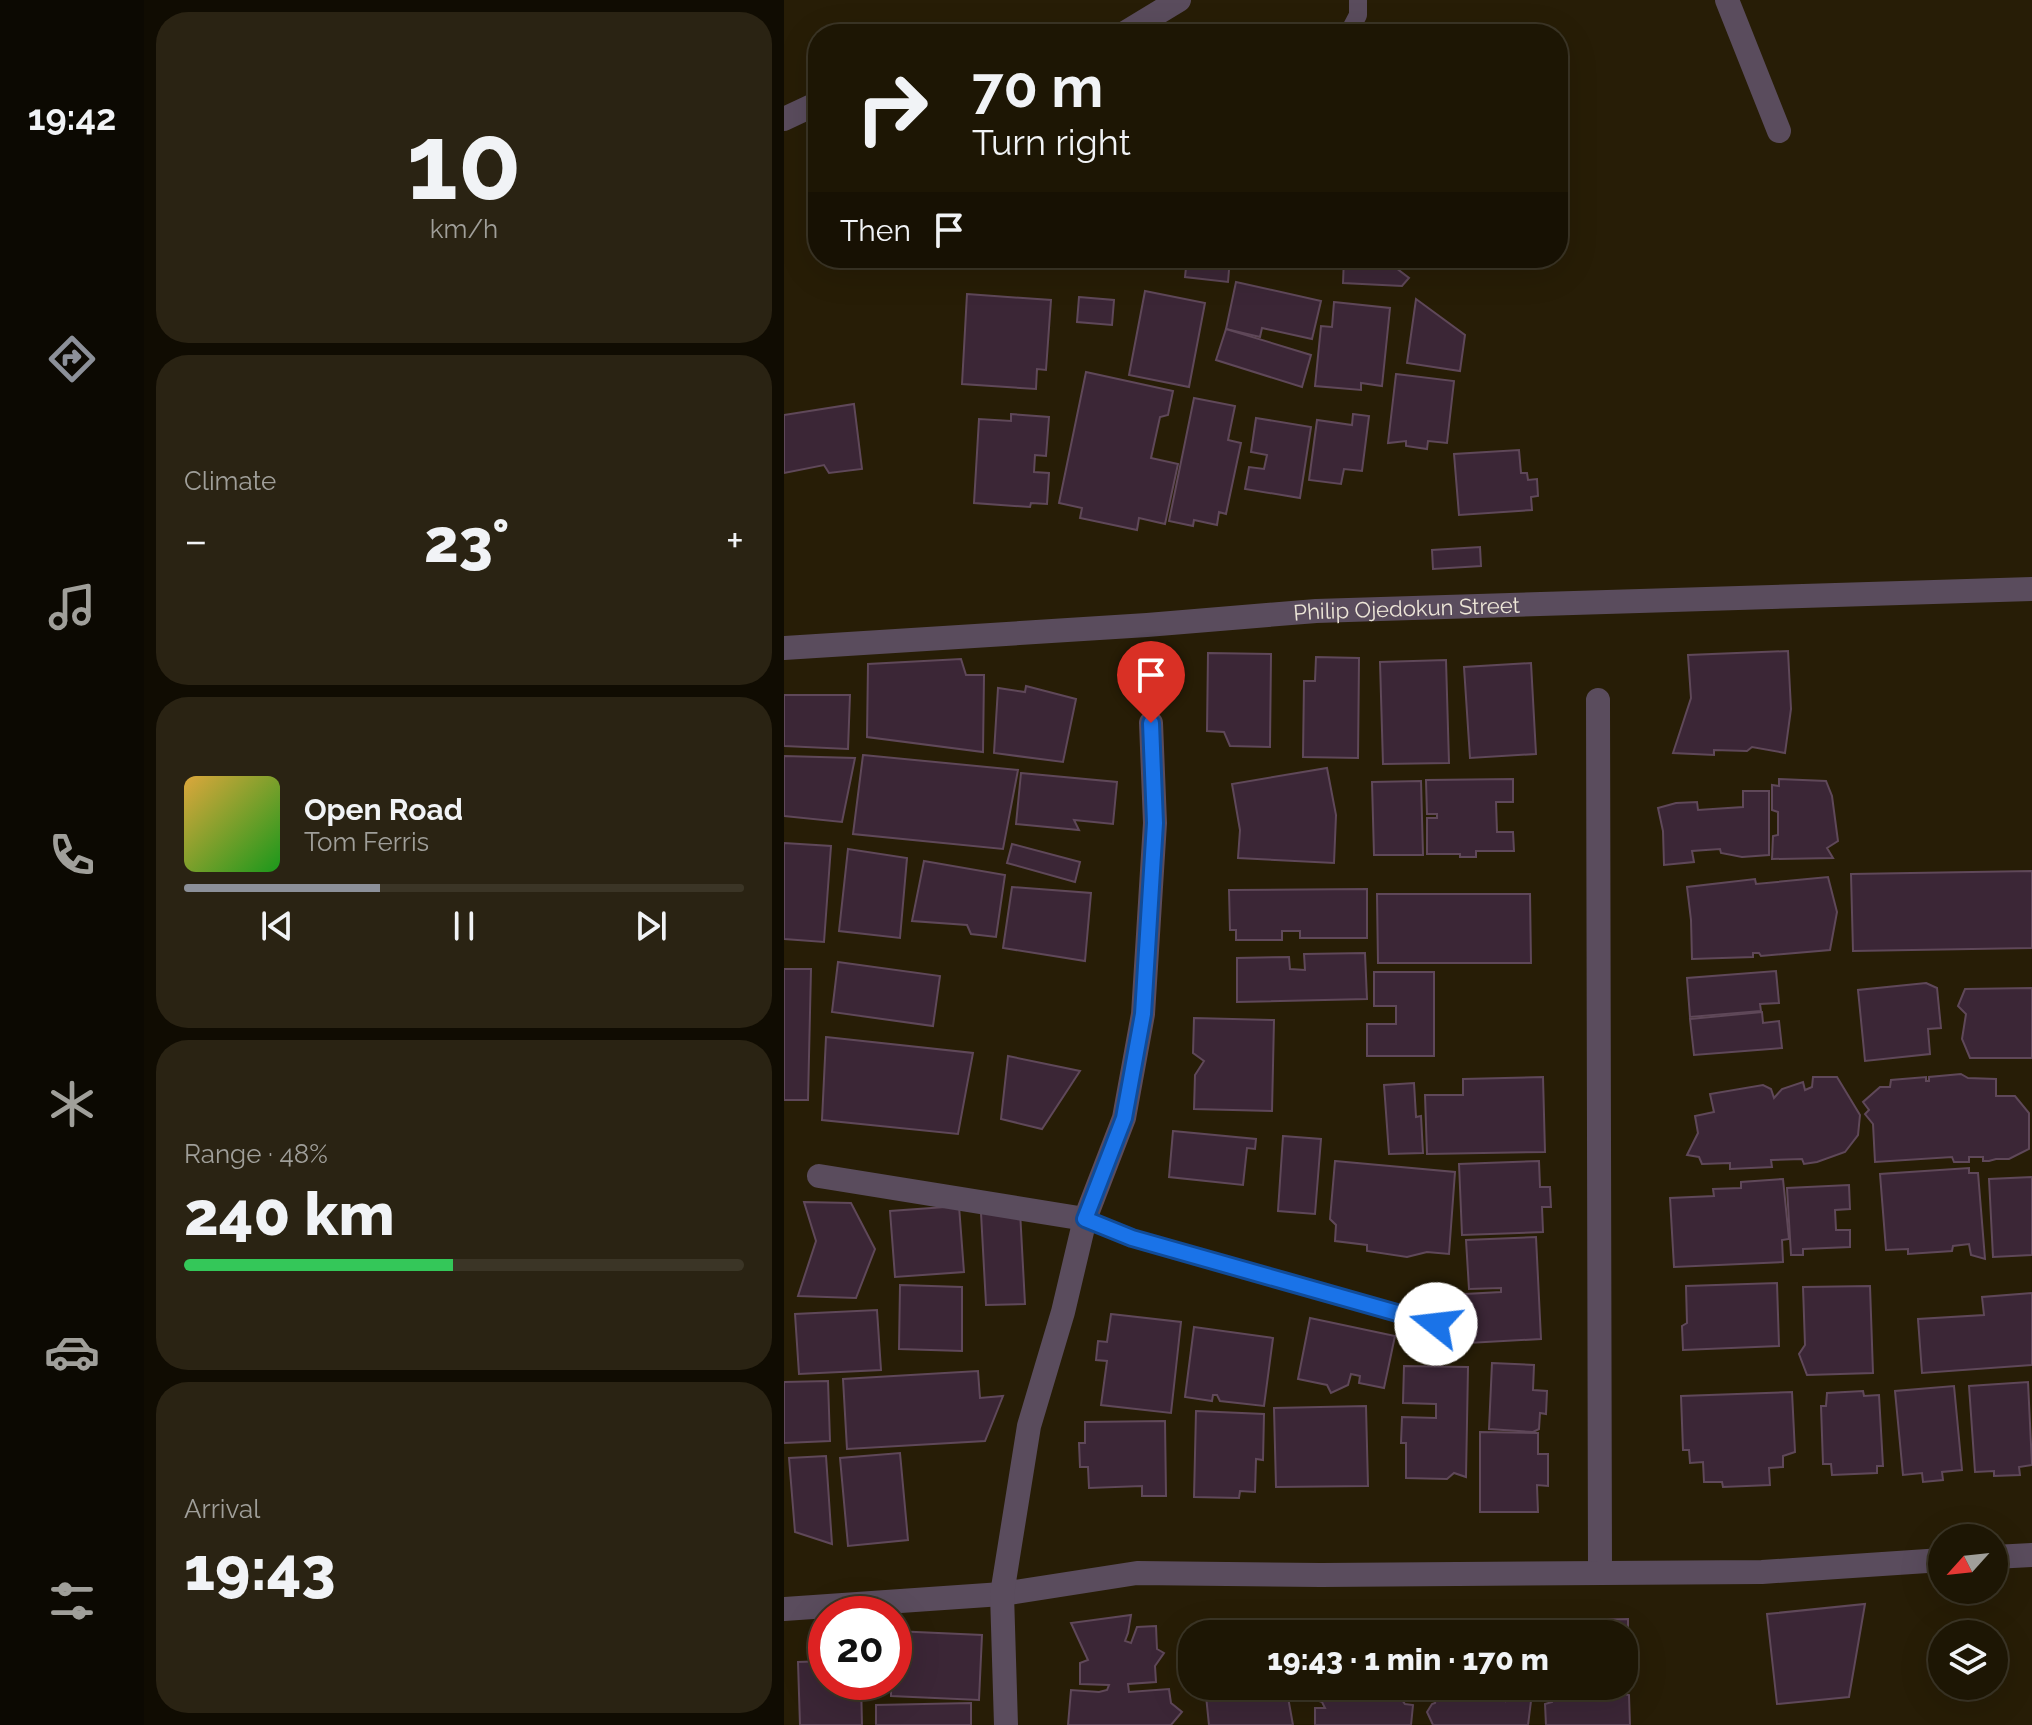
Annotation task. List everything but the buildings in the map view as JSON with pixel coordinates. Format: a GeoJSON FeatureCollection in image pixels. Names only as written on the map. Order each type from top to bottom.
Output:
{"type":"FeatureCollection","features":[{"type":"Feature","properties":{"kind":"street"},"geometry":{"type":"LineString","coordinates":[[1139,24],[1179,0]]}},
{"type":"Feature","properties":{"kind":"street"},"geometry":{"type":"LineString","coordinates":[[1727,0],[1779,131]]}},
{"type":"Feature","properties":{"kind":"street"},"geometry":{"type":"LineString","coordinates":[[784,119],[808,108]]}},
{"type":"Feature","properties":{"kind":"street","name":"Philip Ojedokun Street"},"geometry":{"type":"LineString","coordinates":[[784,648],[1316,611],[2032,589]]}},
{"type":"Feature","properties":{"kind":"street"},"geometry":{"type":"LineString","coordinates":[[1598,700],[1600,1572]]}},
{"type":"Feature","properties":{"kind":"street"},"geometry":{"type":"LineString","coordinates":[[1006,1725],[1002,1594],[1029,1426],[1063,1312],[1085,1219],[1124,1118],[1143,1014],[1155,823],[1151,723]]}},
{"type":"Feature","properties":{"kind":"street"},"geometry":{"type":"LineString","coordinates":[[819,1176],[1085,1219]]}},
{"type":"Feature","properties":{"kind":"street"},"geometry":{"type":"LineString","coordinates":[[2008,1556],[2032,1555]]}},
{"type":"Feature","properties":{"kind":"street"},"geometry":{"type":"LineString","coordinates":[[784,1609],[1002,1594],[1137,1573],[1762,1572],[1928,1561]]}},
{"type":"Feature","properties":{"kind":"lane"},"geometry":{"type":"LineString","coordinates":[[1353,24],[1358,15],[1358,0]]}},
{"type":"Feature","properties":{"kind":"lane"},"geometry":{"type":"LineString","coordinates":[[1085,1219],[1132,1238],[1436,1324]]}},
{"type":"Feature","properties":{"kind":"route"},"geometry":{"type":"LineString","coordinates":[[1151,723],[1155,823],[1143,1014],[1124,1118],[1085,1219],[1132,1238],[1436,1324]]}}]}
